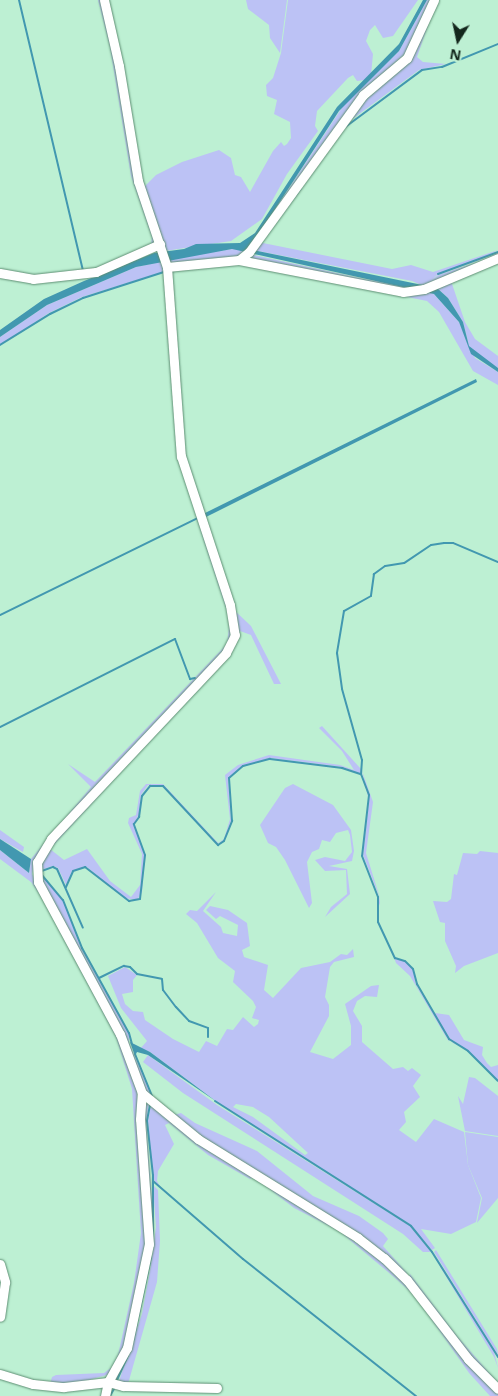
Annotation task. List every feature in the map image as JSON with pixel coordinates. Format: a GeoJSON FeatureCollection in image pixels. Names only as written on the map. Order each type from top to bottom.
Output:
{"type":"FeatureCollection","features":[{"type":"Feature","properties":{"kind":"street"},"geometry":{"type":"LineString","coordinates":[[104,0],[119,66],[138,181],[166,266],[181,456],[230,605],[235,635],[226,653],[51,839],[36,870],[38,882],[120,1034],[142,1093],[140,1119],[149,1244],[126,1348],[108,1382],[105,1396]]}},
{"type":"Feature","properties":{"kind":"street"},"geometry":{"type":"LineString","coordinates":[[239,260],[279,214],[363,95],[406,58],[434,0]]}},
{"type":"Feature","properties":{"kind":"street"},"geometry":{"type":"LineString","coordinates":[[0,273],[33,279],[96,272],[160,244]]}},
{"type":"Feature","properties":{"kind":"street"},"geometry":{"type":"LineString","coordinates":[[166,266],[239,260],[403,292],[424,289],[498,258]]}},
{"type":"Feature","properties":{"kind":"street"},"geometry":{"type":"LineString","coordinates":[[142,1093],[198,1139],[358,1238],[384,1258],[408,1280],[468,1359],[498,1389]]}},
{"type":"Feature","properties":{"kind":"street"},"geometry":{"type":"LineString","coordinates":[[0,1264],[5,1282],[0,1317]]}},
{"type":"Feature","properties":{"kind":"street"},"geometry":{"type":"LineString","coordinates":[[0,1374],[19,1381],[50,1386],[108,1382],[139,1387],[217,1388]]}},
{"type":"Feature","properties":{"kind":"shaded area"},"geometry":{"type":"Polygon","coordinates":[[[98,0],[102,0],[156,240],[151,245],[152,237],[131,176],[110,47],[98,0]]]}},
{"type":"Feature","properties":{"kind":"shaded area"},"geometry":{"type":"Polygon","coordinates":[[[246,0],[287,0],[280,53],[270,38],[269,25],[248,9],[246,0]]]}},
{"type":"Feature","properties":{"kind":"shaded area"},"geometry":{"type":"Polygon","coordinates":[[[288,0],[418,0],[393,36],[383,38],[375,25],[370,30],[366,41],[373,54],[371,75],[365,80],[357,81],[353,75],[348,78],[317,111],[315,126],[318,131],[287,174],[262,219],[231,241],[165,251],[143,188],[156,175],[182,162],[219,150],[231,158],[235,175],[241,177],[250,192],[273,151],[281,142],[284,146],[291,138],[290,122],[274,114],[277,100],[267,96],[266,85],[273,78],[281,53],[288,0]]]}},
{"type":"Feature","properties":{"kind":"shaded area"},"geometry":{"type":"Polygon","coordinates":[[[423,0],[427,0],[399,51],[339,111],[266,223],[253,250],[437,288],[448,298],[463,322],[469,346],[498,368],[498,372],[471,354],[459,322],[434,294],[232,249],[136,267],[47,305],[0,337],[0,330],[44,299],[84,281],[154,253],[184,249],[196,244],[240,243],[255,233],[337,107],[399,44],[423,0]]]}},
{"type":"Feature","properties":{"kind":"shaded area"},"geometry":{"type":"Polygon","coordinates":[[[427,0],[432,0],[408,51],[380,77],[266,223],[345,103],[399,51],[427,0]]]}},
{"type":"Feature","properties":{"kind":"shaded area"},"geometry":{"type":"Polygon","coordinates":[[[431,17],[417,57],[423,62],[446,64],[419,70],[347,123],[268,233],[363,96],[403,64],[431,17]]]}},
{"type":"Feature","properties":{"kind":"shaded area"},"geometry":{"type":"Polygon","coordinates":[[[258,242],[392,269],[411,265],[433,272],[498,250],[480,260],[438,274],[431,281],[438,275],[481,261],[498,253],[498,257],[426,287],[412,281],[253,250],[258,242]]]}},
{"type":"Feature","properties":{"kind":"shaded area"},"geometry":{"type":"Polygon","coordinates":[[[232,249],[244,250],[238,257],[169,265],[169,259],[232,249]]]}},
{"type":"Feature","properties":{"kind":"shaded area"},"geometry":{"type":"Polygon","coordinates":[[[249,254],[364,279],[416,288],[403,291],[244,258],[249,254]]]}},
{"type":"Feature","properties":{"kind":"shaded area"},"geometry":{"type":"Polygon","coordinates":[[[160,262],[166,271],[82,297],[49,313],[0,345],[0,337],[47,305],[136,267],[160,262]]]}},
{"type":"Feature","properties":{"kind":"shaded area"},"geometry":{"type":"Polygon","coordinates":[[[293,274],[368,288],[424,290],[434,294],[459,322],[475,358],[498,372],[498,385],[473,371],[439,312],[427,301],[293,274]]]}},
{"type":"Feature","properties":{"kind":"shaded area"},"geometry":{"type":"Polygon","coordinates":[[[451,281],[465,322],[475,339],[498,356],[498,368],[478,356],[469,346],[463,322],[448,298],[437,288],[451,281]]]}},
{"type":"Feature","properties":{"kind":"shaded area"},"geometry":{"type":"Polygon","coordinates":[[[476,379],[477,382],[202,519],[201,515],[476,379]]]}},
{"type":"Feature","properties":{"kind":"shaded area"},"geometry":{"type":"Polygon","coordinates":[[[197,520],[232,620],[232,640],[35,861],[32,874],[118,1035],[137,1090],[146,1244],[126,1343],[110,1374],[74,1384],[50,1384],[52,1377],[56,1375],[104,1373],[112,1367],[118,1355],[134,1283],[141,1233],[132,1089],[116,1037],[43,899],[31,882],[0,859],[0,850],[29,873],[31,859],[91,787],[68,764],[95,782],[227,644],[230,620],[197,520]]]}},
{"type":"Feature","properties":{"kind":"shaded area"},"geometry":{"type":"Polygon","coordinates":[[[233,609],[251,626],[281,684],[274,684],[251,635],[240,631],[229,654],[50,849],[64,860],[87,849],[110,881],[131,897],[140,885],[142,854],[128,823],[129,818],[136,815],[140,791],[146,784],[163,784],[218,843],[224,839],[230,819],[225,775],[238,765],[269,755],[340,765],[354,770],[342,751],[319,728],[322,726],[361,769],[360,774],[342,767],[270,758],[242,766],[228,778],[231,821],[224,840],[217,844],[163,786],[148,785],[141,795],[139,814],[134,824],[145,855],[142,892],[137,900],[124,898],[87,867],[72,871],[66,885],[58,868],[53,866],[38,871],[51,845],[233,645],[233,609]]]}},
{"type":"Feature","properties":{"kind":"shaded area"},"geometry":{"type":"Polygon","coordinates":[[[362,771],[373,802],[366,853],[379,895],[380,903],[378,908],[379,896],[363,855],[369,801],[362,771]]]}},
{"type":"Feature","properties":{"kind":"shaded area"},"geometry":{"type":"Polygon","coordinates":[[[293,784],[333,805],[351,830],[354,851],[352,861],[329,866],[347,869],[350,894],[325,917],[331,907],[347,894],[346,870],[325,871],[315,860],[325,857],[345,861],[352,852],[350,835],[348,830],[336,833],[330,842],[322,840],[319,849],[312,852],[307,862],[312,903],[309,908],[285,860],[276,847],[268,843],[260,825],[285,788],[293,784]]]}},
{"type":"Feature","properties":{"kind":"shaded area"},"geometry":{"type":"Polygon","coordinates":[[[0,830],[24,847],[23,852],[0,839],[0,830]]]}},
{"type":"Feature","properties":{"kind":"shaded area"},"geometry":{"type":"Polygon","coordinates":[[[0,839],[31,859],[29,873],[0,850],[0,839]]]}},
{"type":"Feature","properties":{"kind":"shaded area"},"geometry":{"type":"Polygon","coordinates":[[[480,851],[498,853],[498,953],[464,966],[455,973],[456,966],[445,941],[445,923],[440,922],[433,901],[447,902],[451,899],[454,874],[457,875],[463,853],[477,854],[480,851]]]}},
{"type":"Feature","properties":{"kind":"shaded area"},"geometry":{"type":"Polygon","coordinates":[[[39,873],[63,900],[81,948],[129,1034],[129,1043],[152,1096],[145,1093],[40,882],[39,873]]]}},
{"type":"Feature","properties":{"kind":"shaded area"},"geometry":{"type":"Polygon","coordinates":[[[216,892],[203,911],[221,927],[223,933],[237,936],[238,925],[220,916],[216,919],[206,910],[210,906],[228,910],[247,923],[250,946],[242,950],[244,957],[268,965],[264,990],[273,998],[301,968],[330,962],[341,954],[347,955],[353,949],[354,957],[334,962],[330,967],[325,997],[329,1005],[329,1016],[310,1052],[333,1059],[351,1045],[351,1026],[345,1004],[371,986],[379,985],[377,997],[365,996],[357,1001],[353,1011],[362,1026],[362,1042],[393,1069],[403,1067],[408,1071],[412,1068],[421,1075],[413,1086],[420,1097],[404,1112],[406,1122],[399,1130],[416,1142],[434,1119],[464,1132],[468,1165],[481,1198],[476,1222],[451,1234],[421,1229],[435,1248],[432,1250],[410,1225],[217,1102],[150,1052],[140,1049],[147,1041],[121,1008],[108,976],[125,967],[137,975],[133,980],[133,992],[122,994],[125,1004],[133,1011],[143,1012],[145,1020],[173,1039],[199,1052],[206,1041],[217,1046],[227,1029],[233,1030],[243,1017],[254,1027],[258,1024],[259,1020],[252,1018],[256,1007],[253,1001],[233,982],[235,971],[218,958],[197,923],[186,914],[190,910],[197,911],[216,892]],[[236,1104],[233,1107],[253,1117],[305,1155],[308,1153],[269,1117],[253,1107],[236,1104]]]}},
{"type":"Feature","properties":{"kind":"shaded area"},"geometry":{"type":"Polygon","coordinates":[[[391,949],[395,959],[405,961],[413,970],[416,985],[444,1030],[435,1013],[449,1015],[464,1040],[483,1047],[482,1055],[487,1063],[491,1067],[498,1065],[498,1080],[468,1050],[453,1043],[445,1031],[449,1042],[410,976],[396,963],[391,949]]]}},
{"type":"Feature","properties":{"kind":"shaded area"},"geometry":{"type":"Polygon","coordinates":[[[130,1042],[150,1052],[217,1102],[148,1055],[137,1052],[135,1056],[130,1042]]]}},
{"type":"Feature","properties":{"kind":"shaded area"},"geometry":{"type":"Polygon","coordinates":[[[148,1055],[217,1105],[410,1226],[431,1252],[423,1252],[403,1234],[183,1093],[143,1062],[148,1055]]]}},
{"type":"Feature","properties":{"kind":"shaded area"},"geometry":{"type":"Polygon","coordinates":[[[469,1077],[475,1078],[498,1096],[498,1136],[465,1131],[458,1096],[463,1104],[469,1077]]]}},
{"type":"Feature","properties":{"kind":"shaded area"},"geometry":{"type":"Polygon","coordinates":[[[143,1099],[149,1104],[146,1121],[154,1227],[140,1313],[128,1354],[115,1383],[114,1378],[129,1349],[151,1244],[143,1099]]]}},
{"type":"Feature","properties":{"kind":"shaded area"},"geometry":{"type":"Polygon","coordinates":[[[151,1105],[338,1231],[294,1208],[254,1177],[250,1179],[208,1155],[169,1123],[165,1125],[174,1144],[158,1171],[157,1181],[162,1190],[154,1180],[151,1165],[148,1121],[151,1105]]]}},
{"type":"Feature","properties":{"kind":"shaded area"},"geometry":{"type":"Polygon","coordinates":[[[181,1113],[195,1123],[257,1151],[313,1196],[359,1216],[383,1233],[388,1239],[383,1246],[407,1273],[406,1278],[384,1257],[197,1137],[174,1115],[181,1113]]]}},
{"type":"Feature","properties":{"kind":"shaded area"},"geometry":{"type":"Polygon","coordinates":[[[465,1132],[498,1137],[498,1198],[477,1223],[482,1198],[468,1165],[465,1132]]]}},
{"type":"Feature","properties":{"kind":"shaded area"},"geometry":{"type":"Polygon","coordinates":[[[153,1185],[158,1190],[160,1241],[157,1282],[128,1384],[118,1384],[142,1314],[150,1271],[156,1227],[153,1185]]]}},
{"type":"Feature","properties":{"kind":"shaded area"},"geometry":{"type":"Polygon","coordinates":[[[340,1232],[388,1264],[498,1392],[498,1396],[490,1396],[469,1373],[415,1296],[340,1232]]]}},
{"type":"Feature","properties":{"kind":"shaded area"},"geometry":{"type":"Polygon","coordinates":[[[436,1250],[497,1349],[498,1355],[434,1252],[436,1250]]]}},
{"type":"Feature","properties":{"kind":"shaded area"},"geometry":{"type":"Polygon","coordinates":[[[432,1253],[494,1352],[498,1368],[494,1357],[432,1253]]]}},
{"type":"Feature","properties":{"kind":"shaded area"},"geometry":{"type":"Polygon","coordinates":[[[410,1274],[457,1336],[498,1383],[469,1357],[409,1279],[410,1274]]]}},
{"type":"Feature","properties":{"kind":"waterway"},"geometry":{"type":"LineString","coordinates":[[19,0],[83,270]]}},
{"type":"Feature","properties":{"kind":"waterway"},"geometry":{"type":"LineString","coordinates":[[344,128],[422,70],[442,67],[498,44]]}},
{"type":"Feature","properties":{"kind":"waterway"},"geometry":{"type":"LineString","coordinates":[[267,233],[301,188]]}},
{"type":"Feature","properties":{"kind":"waterway"},"geometry":{"type":"LineString","coordinates":[[438,274],[498,252]]}},
{"type":"Feature","properties":{"kind":"waterway"},"geometry":{"type":"LineString","coordinates":[[0,345],[50,314],[83,298],[164,272]]}},
{"type":"Feature","properties":{"kind":"waterway"},"geometry":{"type":"LineString","coordinates":[[0,615],[198,518]]}},
{"type":"Feature","properties":{"kind":"waterway"},"geometry":{"type":"LineString","coordinates":[[498,562],[453,543],[444,543],[431,545],[404,563],[385,566],[374,574],[371,596],[344,611],[337,653],[342,689],[362,760],[361,774],[369,795],[362,856],[378,897],[378,922],[395,958],[405,961],[413,969],[417,984],[449,1039],[468,1051],[498,1081]]}},
{"type":"Feature","properties":{"kind":"waterway"},"geometry":{"type":"LineString","coordinates":[[0,727],[175,639],[190,679],[195,678]]}},
{"type":"Feature","properties":{"kind":"waterway"},"geometry":{"type":"LineString","coordinates":[[66,887],[73,871],[85,867],[129,901],[140,899],[145,855],[134,824],[139,817],[142,796],[150,786],[163,786],[218,845],[224,841],[232,821],[229,778],[243,766],[270,759],[342,768],[361,774]]}},
{"type":"Feature","properties":{"kind":"waterway"},"geometry":{"type":"LineString","coordinates":[[39,872],[53,867],[57,869],[83,928]]}},
{"type":"Feature","properties":{"kind":"waterway"},"geometry":{"type":"LineString","coordinates":[[41,874],[63,900],[82,948],[129,1033],[132,1044]]}},
{"type":"Feature","properties":{"kind":"waterway"},"geometry":{"type":"LineString","coordinates":[[99,978],[124,966],[130,967],[137,974],[162,979],[163,990],[176,1007],[189,1021],[208,1028],[208,1037]]}},
{"type":"Feature","properties":{"kind":"waterway"},"geometry":{"type":"LineString","coordinates":[[135,1054],[152,1096]]}},
{"type":"Feature","properties":{"kind":"waterway"},"geometry":{"type":"LineString","coordinates":[[215,1101],[411,1226],[432,1252],[498,1357]]}},
{"type":"Feature","properties":{"kind":"waterway"},"geometry":{"type":"LineString","coordinates":[[150,1105],[147,1121],[153,1175],[153,1243]]}},
{"type":"Feature","properties":{"kind":"waterway"},"geometry":{"type":"LineString","coordinates":[[153,1181],[243,1259],[416,1396]]}},
{"type":"Feature","properties":{"kind":"waterway"},"geometry":{"type":"LineString","coordinates":[[133,1341],[151,1257]]}},
{"type":"Feature","properties":{"kind":"waterway"},"geometry":{"type":"LineString","coordinates":[[117,1380],[128,1355]]}},
{"type":"Feature","properties":{"kind":"waterway"},"geometry":{"type":"LineString","coordinates":[[110,1396],[115,1387]]}}]}
